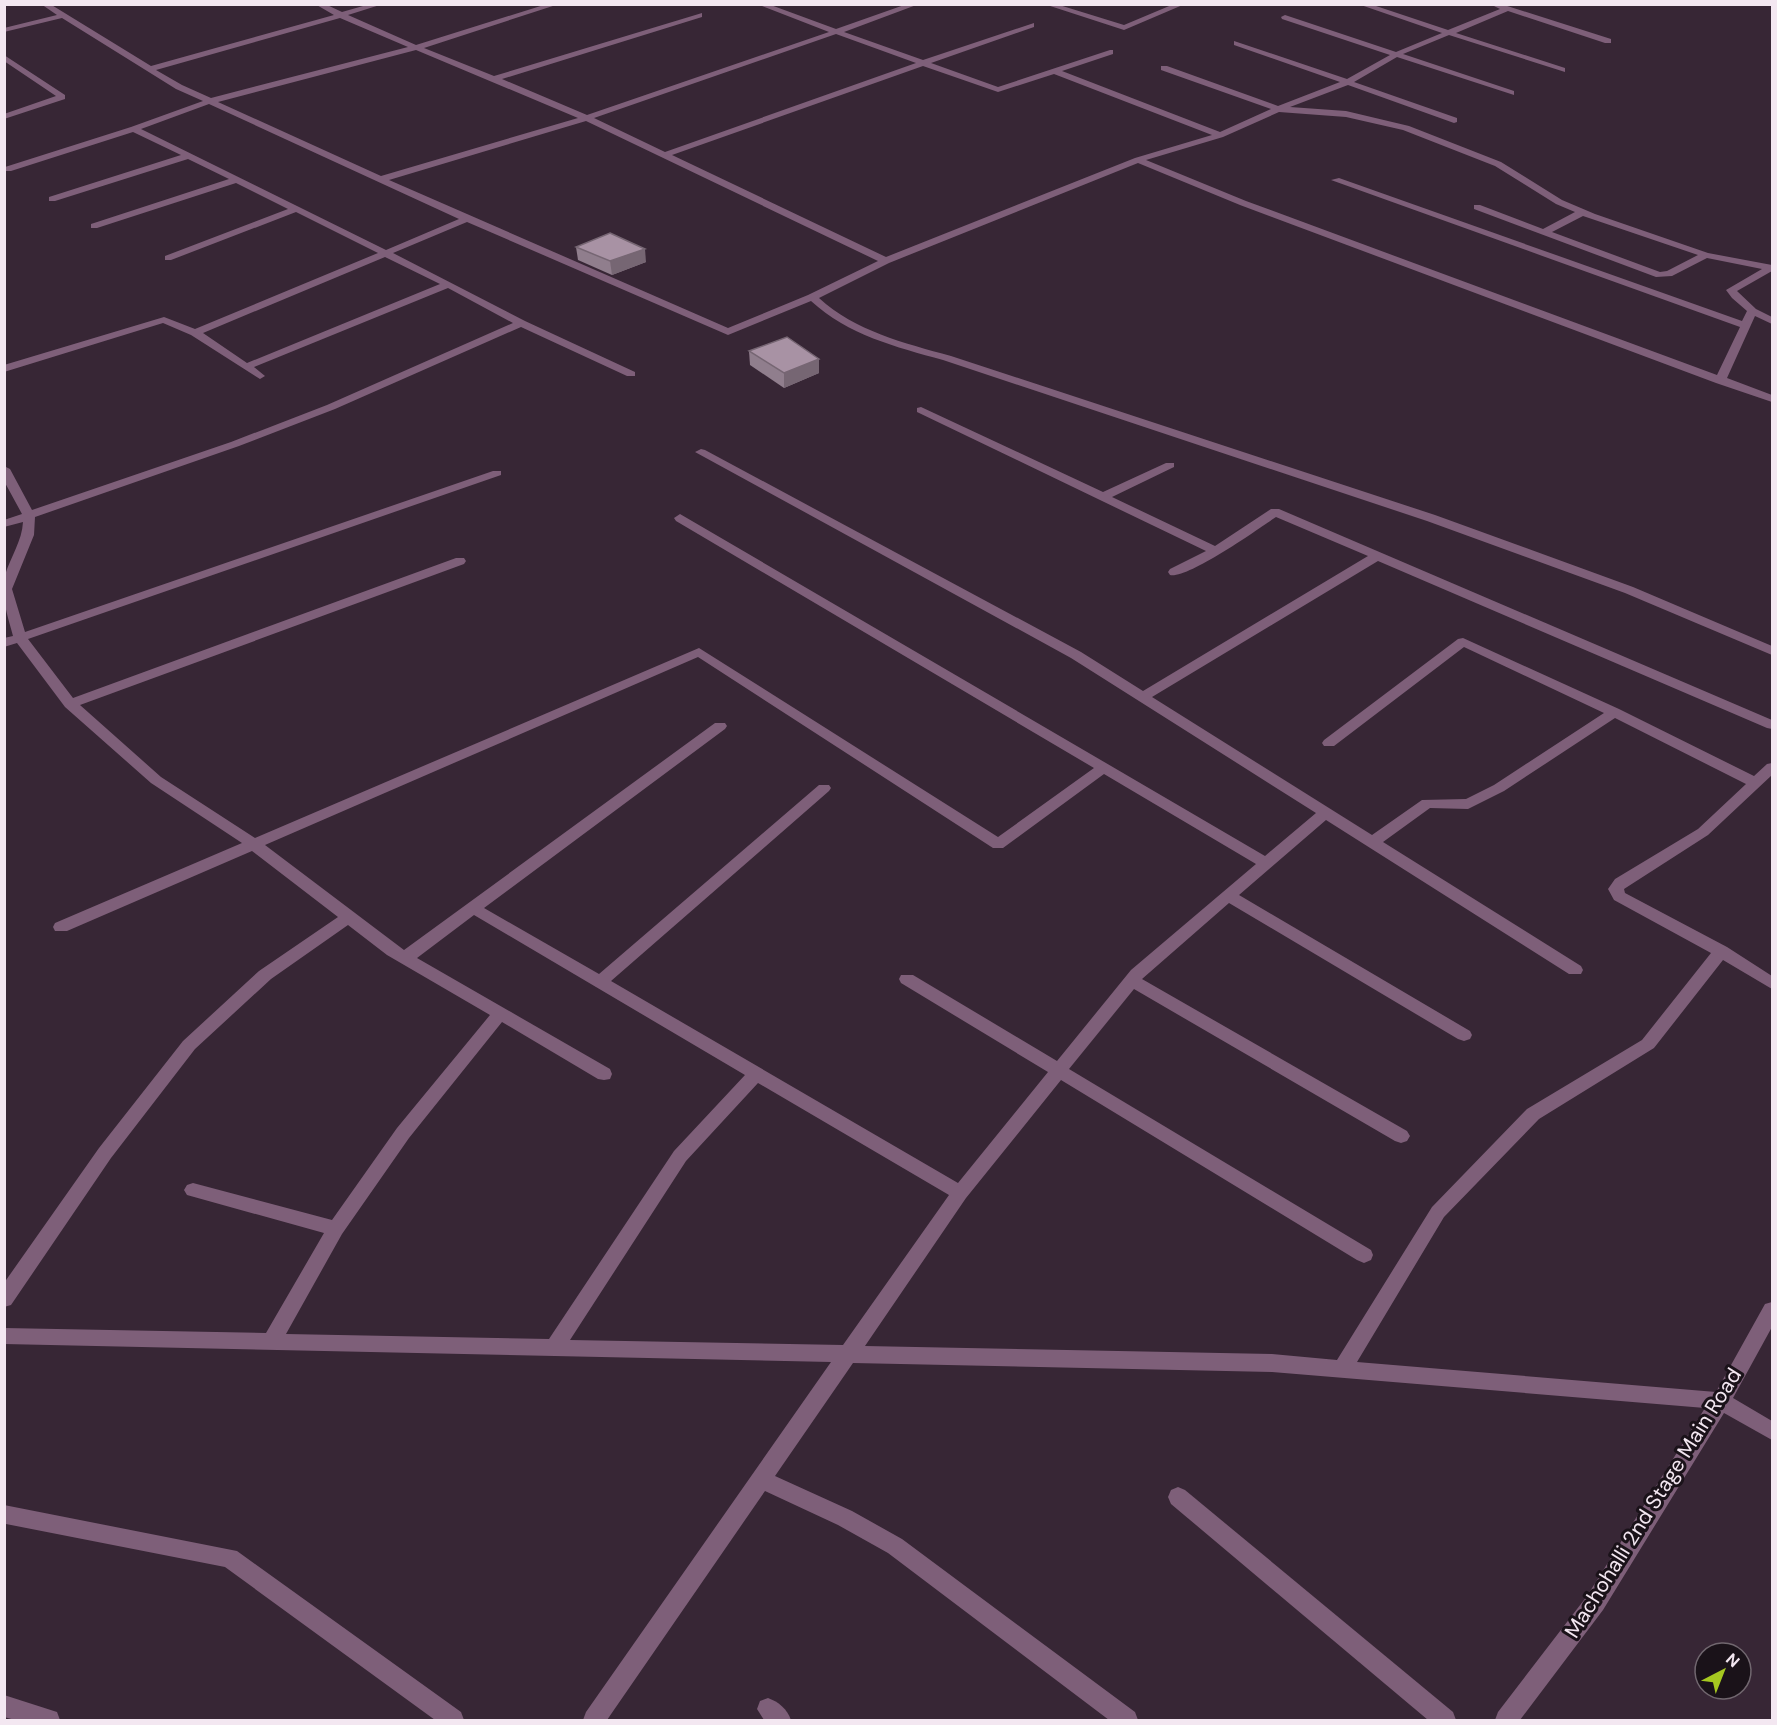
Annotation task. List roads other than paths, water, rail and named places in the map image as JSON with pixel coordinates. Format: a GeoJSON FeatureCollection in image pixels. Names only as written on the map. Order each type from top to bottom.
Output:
{"type":"FeatureCollection","features":[{"type":"Feature","properties":{"kind":"street"},"geometry":{"type":"LineString","coordinates":[[44,4],[179,87],[467,219],[728,332],[812,297],[886,261],[1138,160],[1220,135],[1278,109],[1348,82],[1397,54],[1507,9]]}},
{"type":"Feature","properties":{"kind":"street"},"geometry":{"type":"LineString","coordinates":[[318,4],[414,48],[496,78],[587,118],[666,154],[781,213],[886,261]]}},
{"type":"Feature","properties":{"kind":"street"},"geometry":{"type":"LineString","coordinates":[[150,69],[380,4]]}},
{"type":"Feature","properties":{"kind":"street"},"geometry":{"type":"LineString","coordinates":[[8,169],[134,129],[210,101],[414,48],[556,4]]}},
{"type":"Feature","properties":{"kind":"street"},"geometry":{"type":"LineString","coordinates":[[760,4],[998,90],[1110,52]]}},
{"type":"Feature","properties":{"kind":"street"},"geometry":{"type":"LineString","coordinates":[[771,9],[784,4]]}},
{"type":"Feature","properties":{"kind":"street"},"geometry":{"type":"LineString","coordinates":[[381,179],[587,118],[916,4]]}},
{"type":"Feature","properties":{"kind":"street"},"geometry":{"type":"LineString","coordinates":[[1047,4],[1124,28],[1182,4]]}},
{"type":"Feature","properties":{"kind":"street"},"geometry":{"type":"LineString","coordinates":[[1361,4],[1562,70]]}},
{"type":"Feature","properties":{"kind":"street"},"geometry":{"type":"LineString","coordinates":[[1492,4],[1608,41]]}},
{"type":"Feature","properties":{"kind":"street"},"geometry":{"type":"LineString","coordinates":[[496,78],[699,15]]}},
{"type":"Feature","properties":{"kind":"street"},"geometry":{"type":"LineString","coordinates":[[4,30],[62,16]]}},
{"type":"Feature","properties":{"kind":"street"},"geometry":{"type":"LineString","coordinates":[[1285,17],[1511,93]]}},
{"type":"Feature","properties":{"kind":"street"},"geometry":{"type":"LineString","coordinates":[[666,154],[1031,25]]}},
{"type":"Feature","properties":{"kind":"street"},"geometry":{"type":"LineString","coordinates":[[1237,43],[1454,120]]}},
{"type":"Feature","properties":{"kind":"street"},"geometry":{"type":"LineString","coordinates":[[4,57],[8,64],[62,97],[4,117]]}},
{"type":"Feature","properties":{"kind":"street"},"geometry":{"type":"LineString","coordinates":[[1164,68],[1278,109],[1346,114],[1406,128],[1498,164],[1559,202],[1583,212],[1706,255],[1772,268]]}},
{"type":"Feature","properties":{"kind":"street"},"geometry":{"type":"LineString","coordinates":[[1054,71],[1220,135]]}},
{"type":"Feature","properties":{"kind":"street"},"geometry":{"type":"LineString","coordinates":[[134,129],[448,284],[521,323],[631,374]]}},
{"type":"Feature","properties":{"kind":"street"},"geometry":{"type":"LineString","coordinates":[[52,199],[188,156]]}},
{"type":"Feature","properties":{"kind":"street"},"geometry":{"type":"LineString","coordinates":[[1138,160],[1243,203],[1773,399]]}},
{"type":"Feature","properties":{"kind":"street"},"geometry":{"type":"LineString","coordinates":[[94,226],[236,180]]}},
{"type":"Feature","properties":{"kind":"street"},"geometry":{"type":"LineString","coordinates":[[1336,180],[1745,325]]}},
{"type":"Feature","properties":{"kind":"street"},"geometry":{"type":"LineString","coordinates":[[1477,207],[1659,274],[1669,274],[1706,255]]}},
{"type":"Feature","properties":{"kind":"street"},"geometry":{"type":"LineString","coordinates":[[168,258],[296,209]]}},
{"type":"Feature","properties":{"kind":"street"},"geometry":{"type":"LineString","coordinates":[[1544,232],[1583,212]]}},
{"type":"Feature","properties":{"kind":"street"},"geometry":{"type":"LineString","coordinates":[[195,333],[467,219]]}},
{"type":"Feature","properties":{"kind":"street"},"geometry":{"type":"LineString","coordinates":[[1772,268],[1731,290],[1733,297],[1752,311],[1773,321]]}},
{"type":"Feature","properties":{"kind":"street"},"geometry":{"type":"LineString","coordinates":[[246,367],[448,284]]}},
{"type":"Feature","properties":{"kind":"street"},"geometry":{"type":"LineString","coordinates":[[812,297],[833,316],[887,341],[947,358],[1431,518],[1629,590],[1773,651]]}},
{"type":"Feature","properties":{"kind":"street"},"geometry":{"type":"LineString","coordinates":[[1720,381],[1752,311]]}},
{"type":"Feature","properties":{"kind":"street"},"geometry":{"type":"LineString","coordinates":[[4,369],[164,320],[195,333],[260,376]]}},
{"type":"Feature","properties":{"kind":"street"},"geometry":{"type":"LineString","coordinates":[[4,524],[235,444],[331,407],[521,323]]}},
{"type":"Feature","properties":{"kind":"street"},"geometry":{"type":"LineString","coordinates":[[921,410],[1216,551]]}},
{"type":"Feature","properties":{"kind":"street"},"geometry":{"type":"LineString","coordinates":[[701,452],[1045,637],[1575,970]]}},
{"type":"Feature","properties":{"kind":"street"},"geometry":{"type":"LineString","coordinates":[[1105,496],[1170,465]]}},
{"type":"Feature","properties":{"kind":"street"},"geometry":{"type":"LineString","coordinates":[[4,469],[29,516],[28,535],[6,589],[20,638],[70,704],[156,780],[231,827],[405,958],[604,1074]]}},
{"type":"Feature","properties":{"kind":"street"},"geometry":{"type":"LineString","coordinates":[[4,643],[497,472]]}},
{"type":"Feature","properties":{"kind":"street"},"geometry":{"type":"LineString","coordinates":[[1174,572],[1216,551],[1275,512],[1773,725]]}},
{"type":"Feature","properties":{"kind":"street"},"geometry":{"type":"LineString","coordinates":[[681,518],[1266,863]]}},
{"type":"Feature","properties":{"kind":"street"},"geometry":{"type":"LineString","coordinates":[[1143,697],[1377,556]]}},
{"type":"Feature","properties":{"kind":"street"},"geometry":{"type":"LineString","coordinates":[[70,704],[460,561]]}},
{"type":"Feature","properties":{"kind":"street"},"geometry":{"type":"LineString","coordinates":[[1329,743],[1463,642],[1614,712],[1756,783]]}},
{"type":"Feature","properties":{"kind":"street"},"geometry":{"type":"LineString","coordinates":[[61,927],[699,651],[998,844],[1104,767]]}},
{"type":"Feature","properties":{"kind":"street"},"geometry":{"type":"LineString","coordinates":[[1372,843],[1427,802],[1468,804],[1499,788],[1614,712]]}},
{"type":"Feature","properties":{"kind":"street"},"geometry":{"type":"LineString","coordinates":[[405,958],[720,726]]}},
{"type":"Feature","properties":{"kind":"street"},"geometry":{"type":"LineString","coordinates":[[1773,767],[1703,832],[1620,883],[1616,889],[1619,896],[1773,982]]}},
{"type":"Feature","properties":{"kind":"street"},"geometry":{"type":"LineString","coordinates":[[600,982],[824,788]]}},
{"type":"Feature","properties":{"kind":"street"},"geometry":{"type":"LineString","coordinates":[[594,1720],[850,1355],[960,1193],[1131,980],[1325,813]]}},
{"type":"Feature","properties":{"kind":"street"},"geometry":{"type":"LineString","coordinates":[[1228,896],[1464,1035]]}},
{"type":"Feature","properties":{"kind":"street"},"geometry":{"type":"LineString","coordinates":[[473,908],[960,1193]]}},
{"type":"Feature","properties":{"kind":"street"},"geometry":{"type":"LineString","coordinates":[[4,1299],[105,1153],[189,1045],[265,975],[349,917]]}},
{"type":"Feature","properties":{"kind":"street"},"geometry":{"type":"LineString","coordinates":[[1343,1368],[1438,1212],[1533,1114],[1648,1044],[1721,951]]}},
{"type":"Feature","properties":{"kind":"street"},"geometry":{"type":"LineString","coordinates":[[907,979],[1364,1255]]}},
{"type":"Feature","properties":{"kind":"street"},"geometry":{"type":"LineString","coordinates":[[1131,980],[1401,1136]]}},
{"type":"Feature","properties":{"kind":"street"},"geometry":{"type":"LineString","coordinates":[[272,1343],[336,1228],[403,1133],[500,1014]]}},
{"type":"Feature","properties":{"kind":"street"},"geometry":{"type":"LineString","coordinates":[[553,1349],[680,1156],[757,1073]]}},
{"type":"Feature","properties":{"kind":"street"},"geometry":{"type":"LineString","coordinates":[[193,1190],[336,1228]]}},
{"type":"Feature","properties":{"kind":"street","name":"Machohalli 2nd Stage Main Road"},"geometry":{"type":"LineString","coordinates":[[1506,1720],[1595,1603],[1721,1401],[1773,1310]]}},
{"type":"Feature","properties":{"kind":"street"},"geometry":{"type":"LineString","coordinates":[[4,1336],[1272,1363],[1721,1401],[1773,1431]]}},
{"type":"Feature","properties":{"kind":"street"},"geometry":{"type":"LineString","coordinates":[[762,1480],[845,1518],[895,1546],[1127,1720]]}},
{"type":"Feature","properties":{"kind":"street"},"geometry":{"type":"LineString","coordinates":[[1178,1497],[1445,1720]]}},
{"type":"Feature","properties":{"kind":"street"},"geometry":{"type":"LineString","coordinates":[[6,1514],[230,1557],[453,1720]]}},
{"type":"Feature","properties":{"kind":"street"},"geometry":{"type":"LineString","coordinates":[[4,1706],[49,1720]]}}]}
